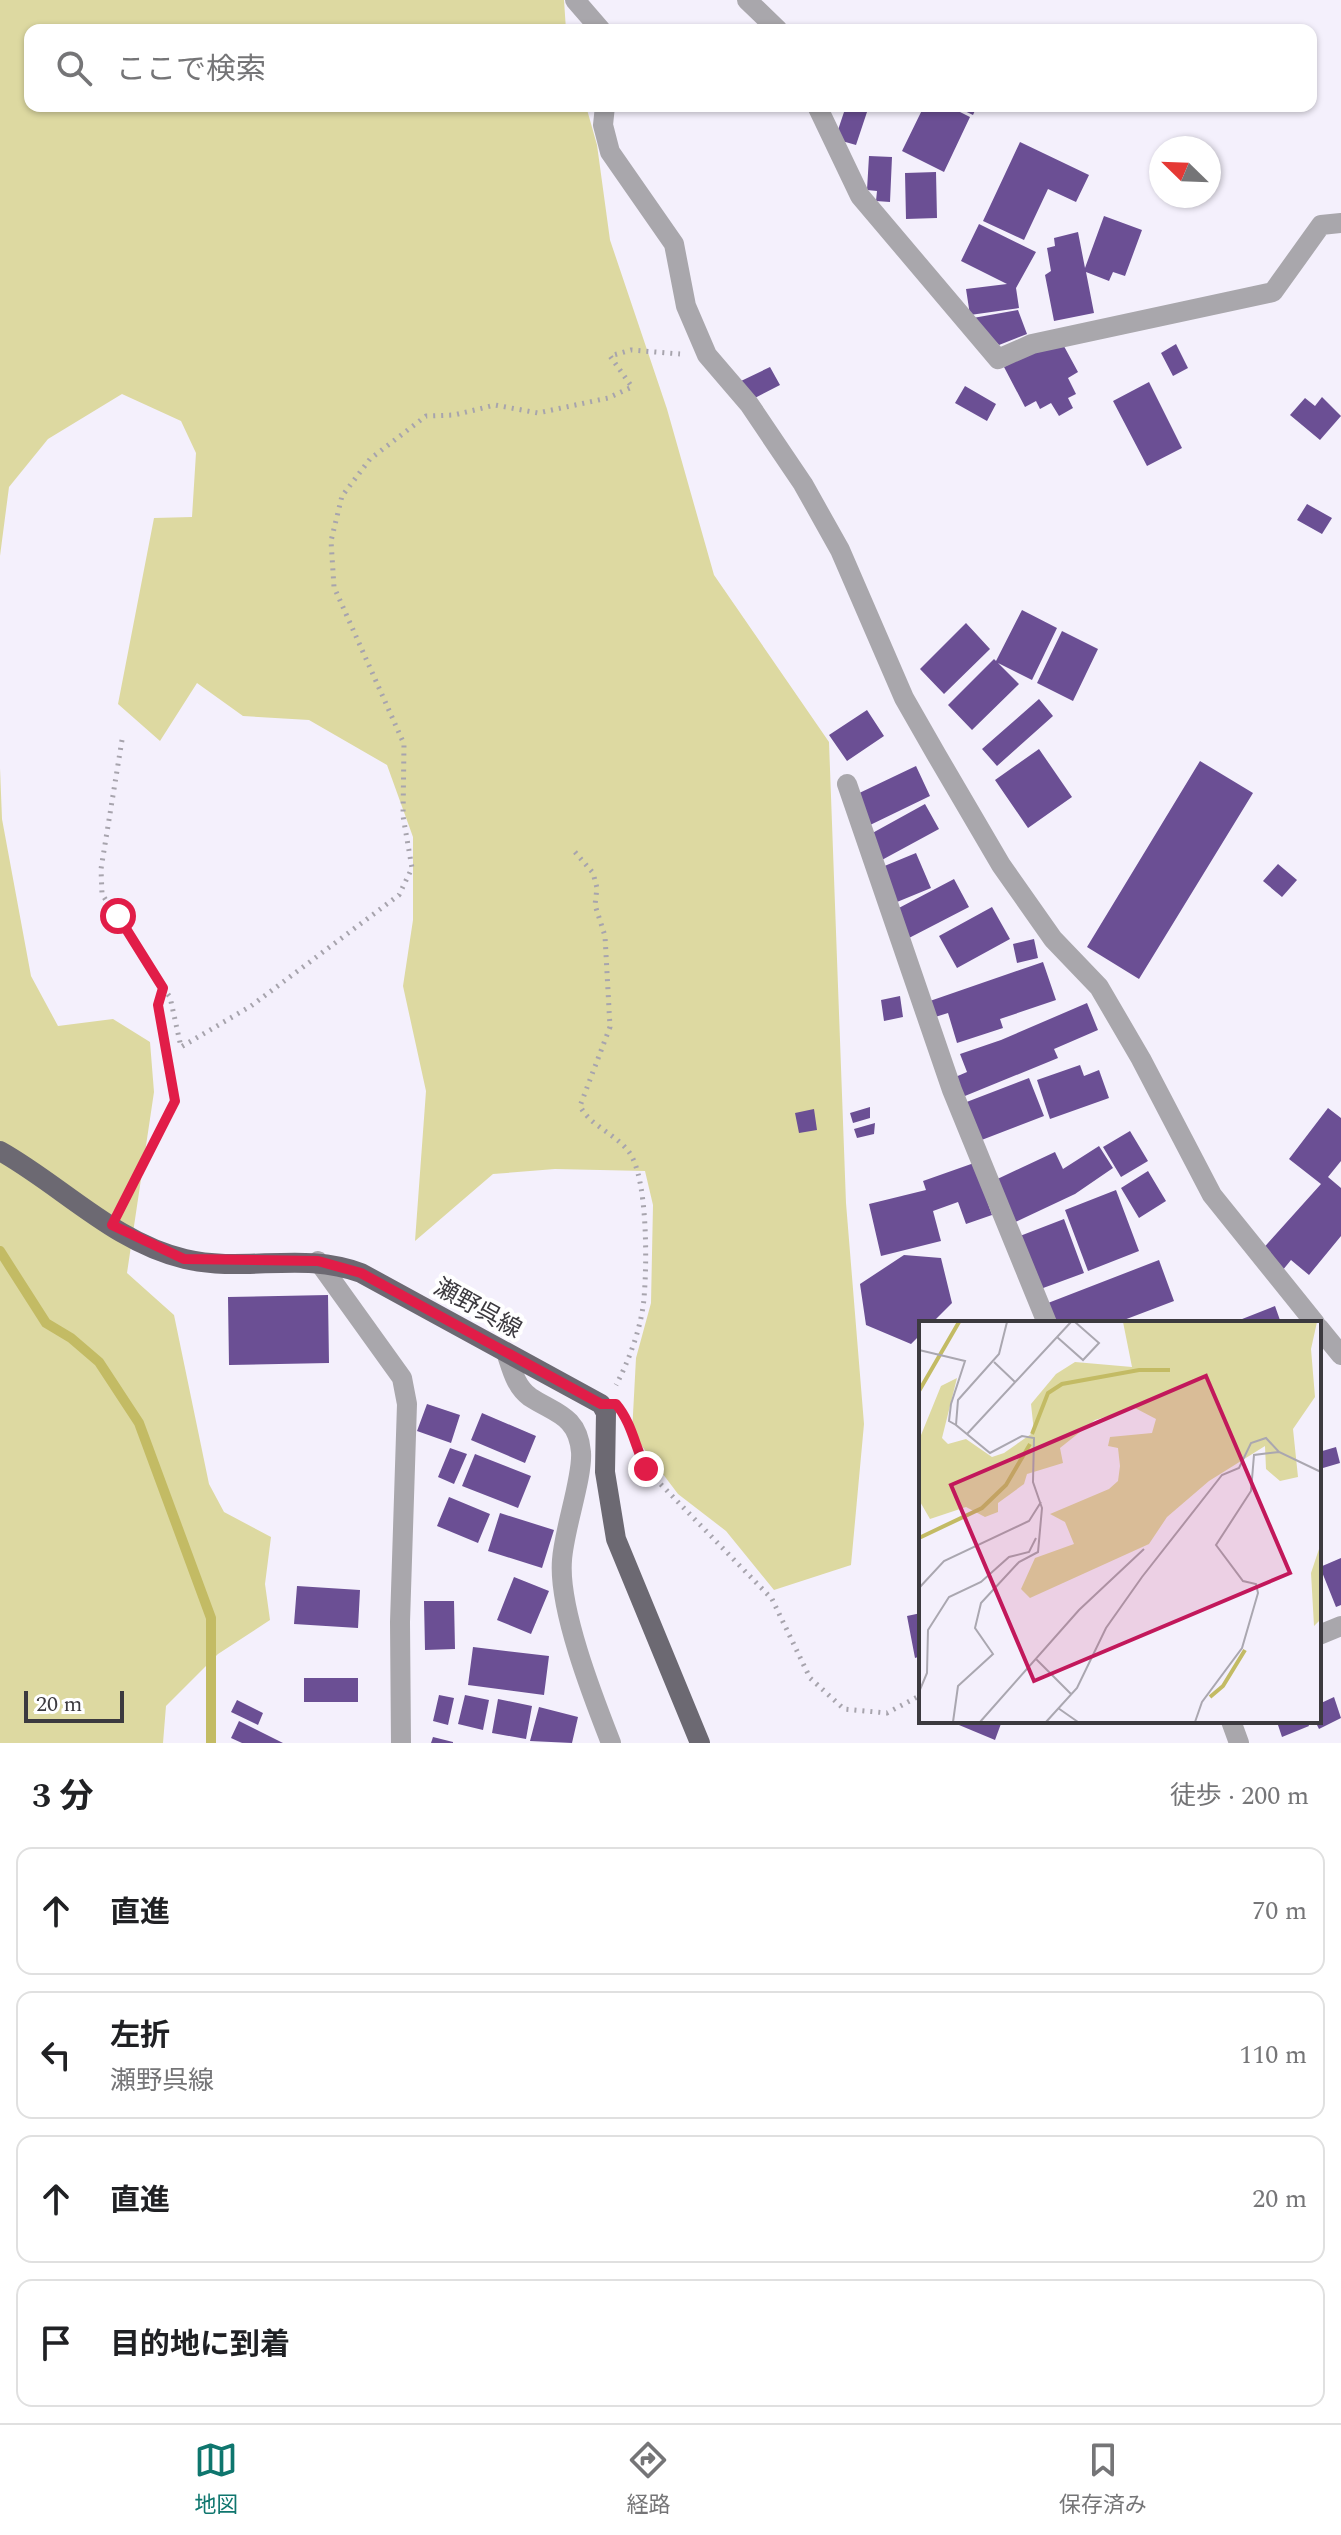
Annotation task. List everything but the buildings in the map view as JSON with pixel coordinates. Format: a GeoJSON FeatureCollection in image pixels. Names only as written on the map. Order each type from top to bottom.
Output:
{"type":"FeatureCollection","features":[{"type":"Feature","properties":{"kind":"main road","name":"瀬野呉線"},"geometry":{"type":"LineString","coordinates":[[0,1151],[112,1225],[184,1259],[318,1261],[361,1273],[601,1404]]}},
{"type":"Feature","properties":{"kind":"main road"},"geometry":{"type":"LineString","coordinates":[[601,1404],[606,1413],[605,1472],[616,1539],[700,1743]]}},
{"type":"Feature","properties":{"kind":"street"},"geometry":{"type":"LineString","coordinates":[[575,0],[596,24]]}},
{"type":"Feature","properties":{"kind":"street"},"geometry":{"type":"LineString","coordinates":[[747,0],[772,24]]}},
{"type":"Feature","properties":{"kind":"street"},"geometry":{"type":"LineString","coordinates":[[604,112],[603,125],[610,152],[674,244],[686,306],[707,355],[749,404],[810,497],[840,550],[904,698],[1001,865],[1053,939],[1099,987],[1141,1059],[1212,1195],[1313,1321]]}},
{"type":"Feature","properties":{"kind":"street"},"geometry":{"type":"LineString","coordinates":[[820,112],[860,196],[998,359],[1032,344],[1273,292],[1321,225],[1341,223]]}},
{"type":"Feature","properties":{"kind":"street"},"geometry":{"type":"LineString","coordinates":[[847,784],[952,1090],[1046,1321]]}},
{"type":"Feature","properties":{"kind":"street"},"geometry":{"type":"LineString","coordinates":[[318,1261],[402,1378],[407,1404],[400,1593],[401,1743]]}},
{"type":"Feature","properties":{"kind":"street"},"geometry":{"type":"LineString","coordinates":[[1321,1330],[1341,1355]]}},
{"type":"Feature","properties":{"kind":"street"},"geometry":{"type":"LineString","coordinates":[[507,1355],[516,1380],[529,1396],[557,1408],[573,1426],[581,1452],[564,1533],[561,1583],[611,1743]]}},
{"type":"Feature","properties":{"kind":"street"},"geometry":{"type":"LineString","coordinates":[[1321,1634],[1341,1626]]}},
{"type":"Feature","properties":{"kind":"street"},"geometry":{"type":"LineString","coordinates":[[1232,1723],[1239,1743]]}},
{"type":"Feature","properties":{"kind":"path"},"geometry":{"type":"LineString","coordinates":[[122,740],[101,869],[102,894],[170,997],[181,1047],[251,1006],[399,895],[408,882],[412,868],[403,816],[404,744],[334,587],[331,541],[342,496],[370,459],[426,416],[454,415],[495,405],[538,413],[608,398],[632,387],[610,356],[631,350],[707,355]]}},
{"type":"Feature","properties":{"kind":"path"},"geometry":{"type":"LineString","coordinates":[[575,852],[593,873],[597,888],[595,905],[605,936],[610,1027],[586,1082],[580,1106],[587,1118],[630,1153],[639,1182],[644,1223],[644,1300],[621,1376],[610,1396],[601,1404]]}},
{"type":"Feature","properties":{"kind":"path"},"geometry":{"type":"LineString","coordinates":[[112,1225],[175,1101],[158,1005],[163,988]]}},
{"type":"Feature","properties":{"kind":"path"},"geometry":{"type":"LineString","coordinates":[[632,1441],[646,1469],[772,1599],[810,1678],[844,1709],[887,1713],[919,1696]]}},
{"type":"Feature","properties":{"kind":"shaded area"},"geometry":{"type":"Polygon","coordinates":[[[0,0],[564,0],[566,24],[24,24],[24,112],[588,112],[597,145],[610,240],[667,409],[714,575],[829,742],[846,1203],[864,1424],[851,1565],[774,1590],[726,1531],[678,1494],[632,1433],[636,1358],[651,1303],[653,1205],[645,1171],[555,1169],[493,1174],[415,1241],[426,1091],[403,986],[413,920],[413,837],[387,765],[309,720],[243,716],[197,683],[160,741],[118,704],[154,518],[192,517],[196,453],[181,421],[122,394],[48,439],[9,487],[0,556],[0,0]]]}},
{"type":"Feature","properties":{"kind":"shaded area"},"geometry":{"type":"Polygon","coordinates":[[[0,768],[2,819],[31,976],[58,1026],[113,1019],[150,1042],[154,1092],[127,1273],[174,1315],[209,1484],[224,1512],[271,1537],[265,1584],[270,1620],[218,1654],[166,1706],[163,1743],[0,1743],[0,768]]]}},
{"type":"Feature","properties":{"kind":"waterway"},"geometry":{"type":"LineString","coordinates":[[0,1251],[46,1323],[71,1338],[99,1362],[139,1423],[211,1618],[211,1743]]}},
{"type":"Feature","properties":{"kind":"route"},"geometry":{"type":"LineString","coordinates":[[118,916],[163,988],[158,1005],[172,1070],[175,1101],[112,1225],[137,1240],[184,1259],[208,1262],[318,1261],[338,1264],[361,1273],[601,1404],[616,1404],[628,1419],[632,1441],[646,1469]]}}]}
